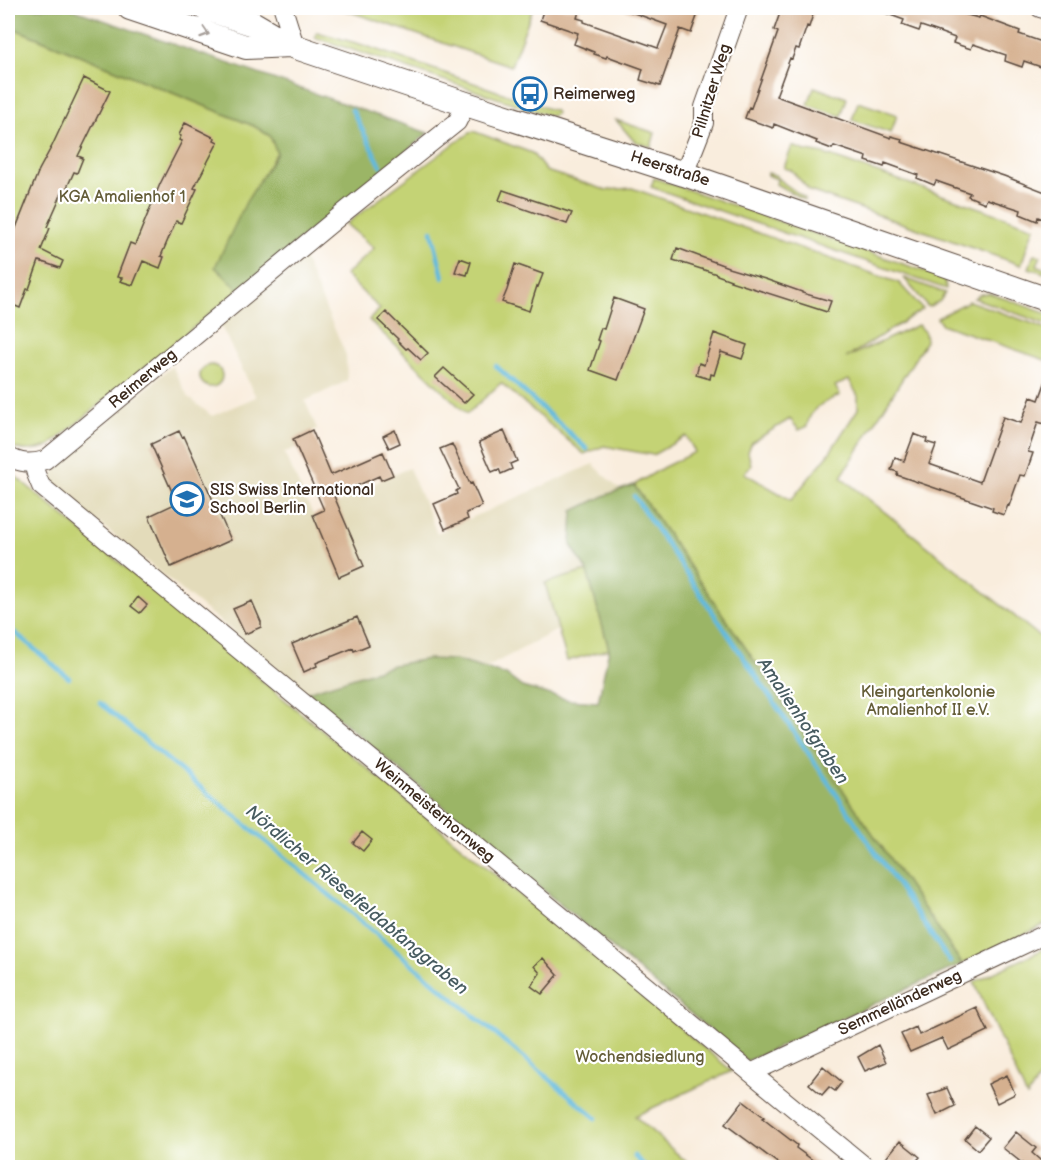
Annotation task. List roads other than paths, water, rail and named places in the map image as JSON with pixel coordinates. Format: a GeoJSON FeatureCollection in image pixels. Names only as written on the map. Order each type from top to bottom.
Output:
{"type":"FeatureCollection","features":[{"type":"Feature","properties":{"kind":"main road","name":"Heerstraße"},"geometry":{"type":"LineString","coordinates":[[130,8],[246,47],[292,46]]}},
{"type":"Feature","properties":{"kind":"main road","name":"Heerstraße"},"geometry":{"type":"LineString","coordinates":[[205,8],[254,24],[292,46],[684,174],[1048,300]]}},
{"type":"Feature","properties":{"kind":"street"},"geometry":{"type":"LineString","coordinates":[[282,8],[292,46]]}},
{"type":"Feature","properties":{"kind":"street","name":"Pillnitzer Weg"},"geometry":{"type":"LineString","coordinates":[[684,174],[704,123],[704,107],[739,8]]}},
{"type":"Feature","properties":{"kind":"street"},"geometry":{"type":"LineString","coordinates":[[1040,8],[1048,10]]}},
{"type":"Feature","properties":{"kind":"street","name":"Reimerweg"},"geometry":{"type":"LineString","coordinates":[[33,463],[45,460],[457,122],[466,104]]}},
{"type":"Feature","properties":{"kind":"street"},"geometry":{"type":"LineString","coordinates":[[8,456],[33,463]]}},
{"type":"Feature","properties":{"kind":"street","name":"Weinmeisterhornweg"},"geometry":{"type":"LineString","coordinates":[[33,463],[41,486],[867,1167]]}},
{"type":"Feature","properties":{"kind":"street","name":"Semmelländerweg"},"geometry":{"type":"LineString","coordinates":[[751,1073],[1048,933]]}},
{"type":"Feature","properties":{"kind":"waterway","name":"Amalienhofgraben"},"geometry":{"type":"LineString","coordinates":[[352,110],[381,166]]}},
{"type":"Feature","properties":{"kind":"waterway","name":"Amalienhofgraben"},"geometry":{"type":"LineString","coordinates":[[432,231],[443,277]]}},
{"type":"Feature","properties":{"kind":"waterway","name":"Amalienhofgraben"},"geometry":{"type":"LineString","coordinates":[[496,366],[587,449]]}},
{"type":"Feature","properties":{"kind":"waterway","name":"Amalienhofgraben"},"geometry":{"type":"LineString","coordinates":[[634,496],[950,962]]}},
{"type":"Feature","properties":{"kind":"waterway","name":"Nördlicher Rieselfeldabfanggraben"},"geometry":{"type":"LineString","coordinates":[[8,627],[69,678]]}},
{"type":"Feature","properties":{"kind":"waterway","name":"Nördlicher Rieselfeldabfanggraben"},"geometry":{"type":"LineString","coordinates":[[100,703],[596,1118]]}},
{"type":"Feature","properties":{"kind":"waterway","name":"Nördlicher Rieselfeldabfanggraben"},"geometry":{"type":"LineString","coordinates":[[634,1156],[647,1168]]}},
{"type":"Feature","properties":{"kind":"place","name":"Reimerweg"},"geometry":{"type":"Point","coordinates":[530,94]}},
{"type":"Feature","properties":{"kind":"place","name":"SIS Swiss International School Berlin"},"geometry":{"type":"Point","coordinates":[187,499]}},
{"type":"Feature","properties":{"kind":"park label","name":"KGA Amalienhof 1"},"geometry":{"type":"Point","coordinates":[122,197]}},
{"type":"Feature","properties":{"kind":"park label","name":"Kleingartenkolonie Amalienhof II e.V."},"geometry":{"type":"Point","coordinates":[928,701]}},
{"type":"Feature","properties":{"kind":"park label","name":"Wochendsiedlung"},"geometry":{"type":"Point","coordinates":[640,1057]}}]}
